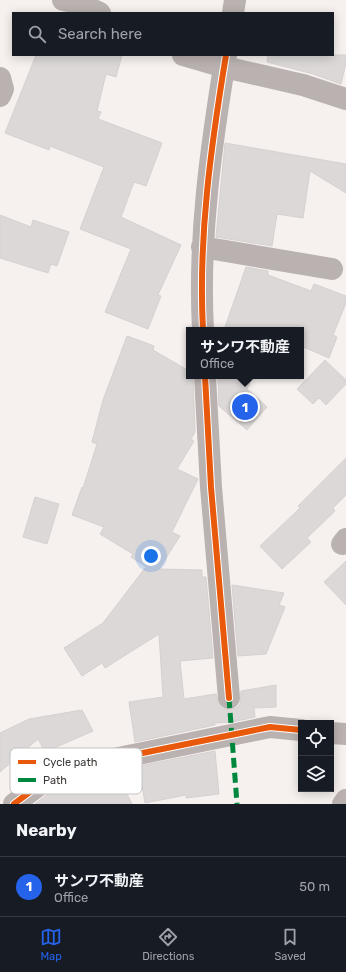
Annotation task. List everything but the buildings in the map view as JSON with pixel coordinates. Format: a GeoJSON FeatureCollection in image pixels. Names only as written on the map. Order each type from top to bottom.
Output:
{"type":"FeatureCollection","features":[{"type":"Feature","properties":{"kind":"street"},"geometry":{"type":"LineString","coordinates":[[63,0],[78,3],[98,12]]}},
{"type":"Feature","properties":{"kind":"street"},"geometry":{"type":"LineString","coordinates":[[233,12],[235,0]]}},
{"type":"Feature","properties":{"kind":"street"},"geometry":{"type":"LineString","coordinates":[[190,56],[225,61],[346,99]]}},
{"type":"Feature","properties":{"kind":"street"},"geometry":{"type":"LineString","coordinates":[[203,327],[202,247],[210,159],[225,61]]}},
{"type":"Feature","properties":{"kind":"street"},"geometry":{"type":"LineString","coordinates":[[0,78],[2,89],[0,96]]}},
{"type":"Feature","properties":{"kind":"street"},"geometry":{"type":"LineString","coordinates":[[202,247],[332,269]]}},
{"type":"Feature","properties":{"kind":"street"},"geometry":{"type":"LineString","coordinates":[[205,379],[211,487],[229,698]]}},
{"type":"Feature","properties":{"kind":"street"},"geometry":{"type":"LineString","coordinates":[[142,753],[270,727],[298,730]]}},
{"type":"Feature","properties":{"kind":"street"},"geometry":{"type":"LineString","coordinates":[[334,733],[346,734]]}},
{"type":"Feature","properties":{"kind":"street"},"geometry":{"type":"LineString","coordinates":[[22,802],[30,794]]}},
{"type":"Feature","properties":{"kind":"street"},"geometry":{"type":"LineString","coordinates":[[343,804],[346,800]]}},
{"type":"Feature","properties":{"kind":"marked path"},"geometry":{"type":"LineString","coordinates":[[229,698],[237,804]]}},
{"type":"Feature","properties":{"kind":"cycle path"},"geometry":{"type":"LineString","coordinates":[[203,327],[202,261],[204,227],[215,123],[226,56]]}},
{"type":"Feature","properties":{"kind":"cycle path"},"geometry":{"type":"LineString","coordinates":[[205,379],[211,487],[229,698]]}},
{"type":"Feature","properties":{"kind":"cycle path"},"geometry":{"type":"LineString","coordinates":[[142,753],[270,727],[298,730]]}},
{"type":"Feature","properties":{"kind":"cycle path"},"geometry":{"type":"LineString","coordinates":[[14,804],[27,794]]}},
{"type":"Feature","properties":{"kind":"place","name":"サンワ不動産"},"geometry":{"type":"Point","coordinates":[245,407]}}]}
